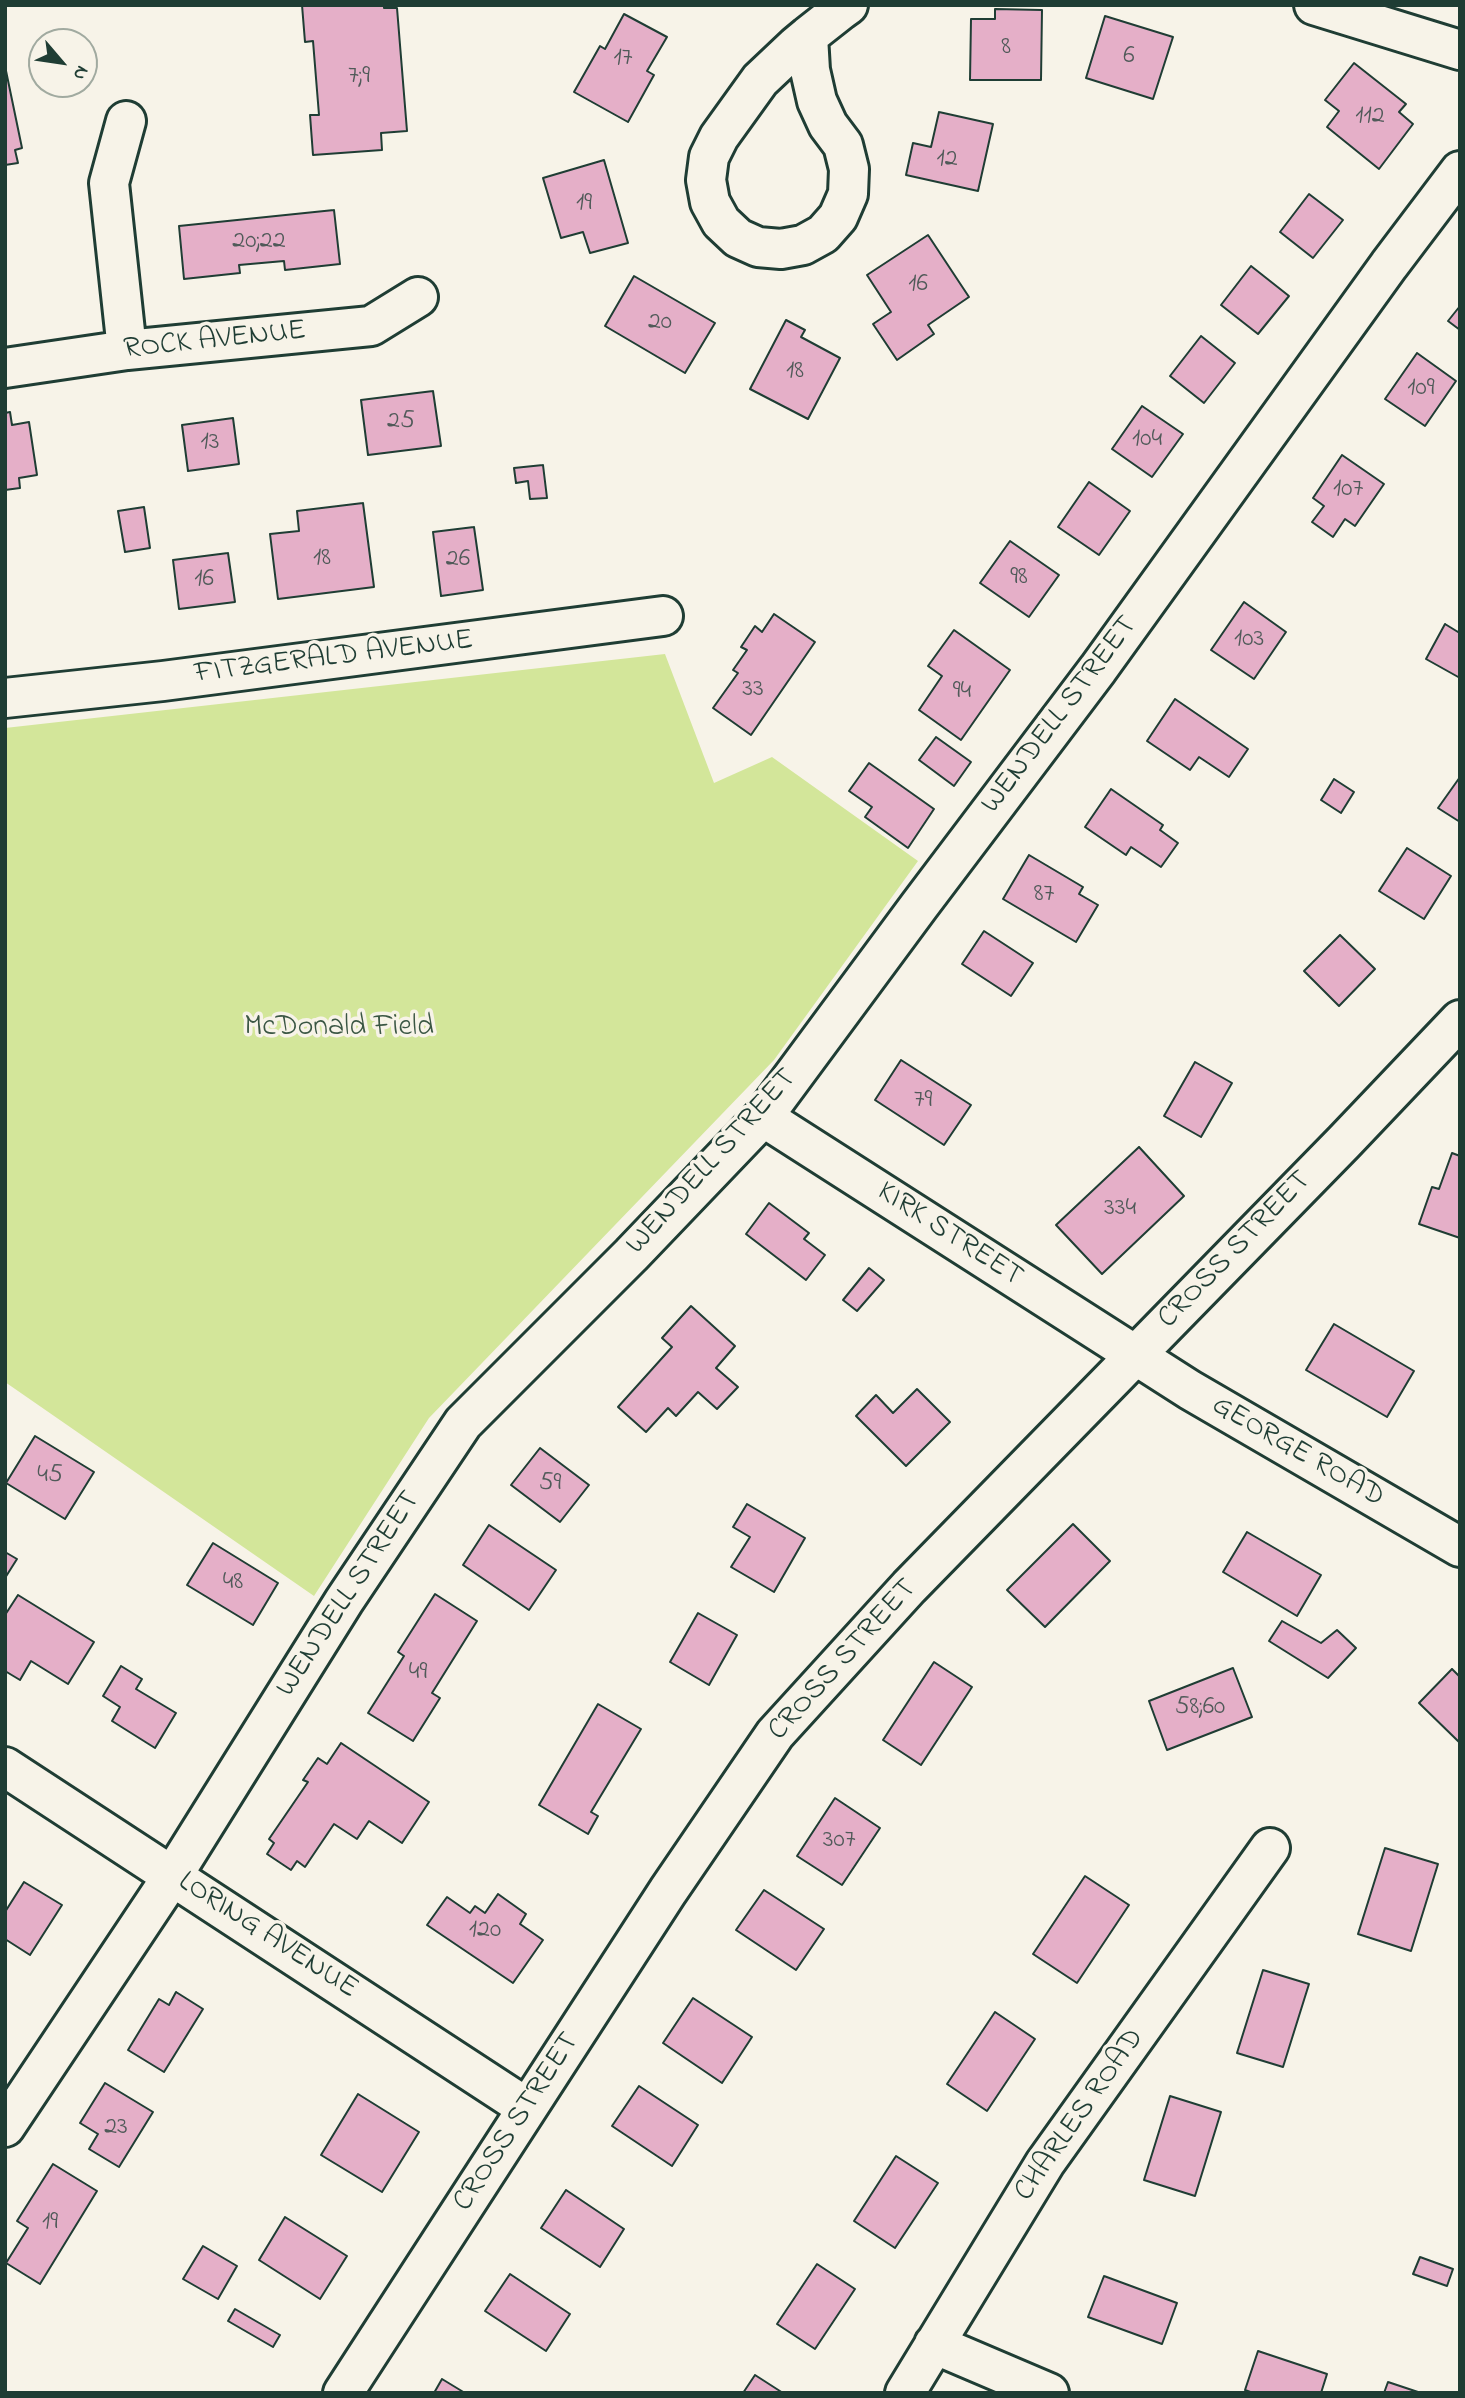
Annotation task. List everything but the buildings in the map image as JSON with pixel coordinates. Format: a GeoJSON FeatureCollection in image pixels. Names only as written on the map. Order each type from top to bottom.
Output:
{"type":"FeatureCollection","features":[{"type":"Feature","properties":{"kind":"street"},"geometry":{"type":"LineString","coordinates":[[808,36],[810,70],[817,101],[828,125],[843,145],[849,169],[848,194],[838,217],[823,234],[803,245],[781,249],[758,247],[738,237],[721,222],[710,202],[706,180],[709,157],[719,137],[760,80],[808,36],[848,5]]}},
{"type":"Feature","properties":{"kind":"street"},"geometry":{"type":"LineString","coordinates":[[1314,5],[1460,50]]}},
{"type":"Feature","properties":{"kind":"street"},"geometry":{"type":"LineString","coordinates":[[126,121],[109,183],[127,350]]}},
{"type":"Feature","properties":{"kind":"street","name":"WENDELL STREET"},"geometry":{"type":"LineString","coordinates":[[5,2126],[173,1875],[344,1601],[463,1423],[631,1255],[763,1117],[1098,670],[1381,276],[1460,171]]}},
{"type":"Feature","properties":{"kind":"street","name":"ROCK AVENUE"},"geometry":{"type":"LineString","coordinates":[[5,368],[127,350],[371,326],[418,297]]}},
{"type":"Feature","properties":{"kind":"street","name":"FITZGERALD AVENUE"},"geometry":{"type":"LineString","coordinates":[[5,698],[163,681],[663,616]]}},
{"type":"Feature","properties":{"kind":"street","name":"CROSS STREET"},"geometry":{"type":"LineString","coordinates":[[343,2393],[668,1891],[775,1734],[909,1587],[1460,1020]]}},
{"type":"Feature","properties":{"kind":"street","name":"KIRK STREET"},"geometry":{"type":"LineString","coordinates":[[763,1117],[1135,1355]]}},
{"type":"Feature","properties":{"kind":"street","name":"GEORGE ROAD"},"geometry":{"type":"LineString","coordinates":[[1135,1355],[1300,1456],[1460,1547]]}},
{"type":"Feature","properties":{"kind":"street","name":"LORING AVENUE"},"geometry":{"type":"LineString","coordinates":[[5,1767],[527,2108]]}},
{"type":"Feature","properties":{"kind":"street","name":"CHARLES ROAD"},"geometry":{"type":"LineString","coordinates":[[905,2393],[1045,2163],[1270,1848]]}},
{"type":"Feature","properties":{"kind":"street"},"geometry":{"type":"LineString","coordinates":[[934,2344],[1049,2393]]}},
{"type":"Feature","properties":{"kind":"green space","name":"McDonald Field"},"geometry":{"type":"Polygon","coordinates":[[[665,654],[714,783],[772,757],[918,861],[774,1060],[429,1418],[314,1596],[5,1382],[5,728],[665,654]]]}}]}
